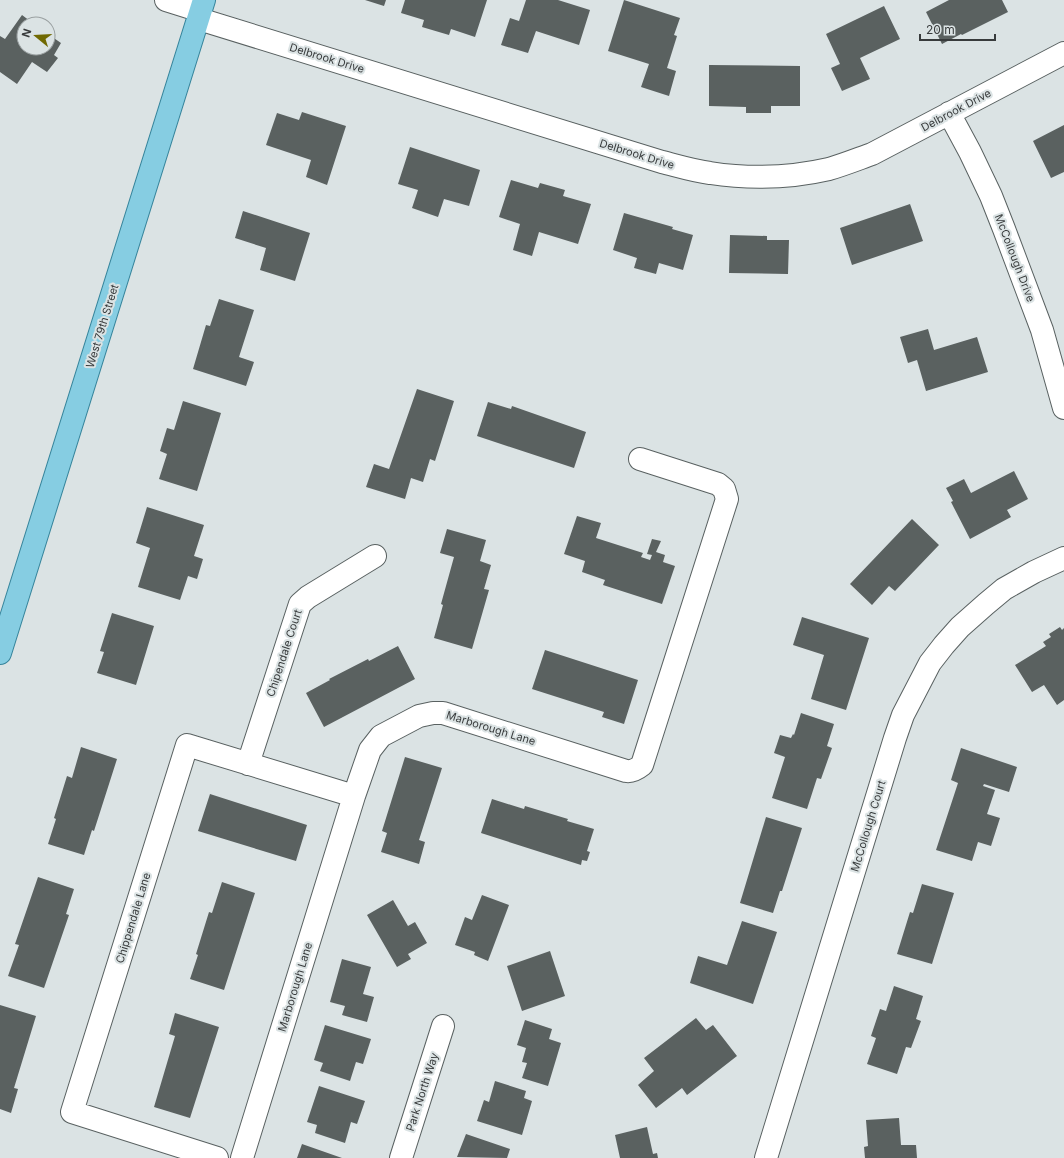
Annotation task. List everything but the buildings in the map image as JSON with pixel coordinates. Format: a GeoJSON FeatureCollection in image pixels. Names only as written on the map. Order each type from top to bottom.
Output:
{"type":"FeatureCollection","features":[{"type":"Feature","properties":{"kind":"main road","name":"West 79th Street"},"geometry":{"type":"LineString","coordinates":[[0,652],[201,10]]}},
{"type":"Feature","properties":{"kind":"street","name":"Delbrook Drive"},"geometry":{"type":"LineString","coordinates":[[166,0],[201,10],[662,162],[708,173],[743,176],[767,177],[792,175],[827,169],[872,154],[1064,53]]}},
{"type":"Feature","properties":{"kind":"street","name":"McCollough Drive"},"geometry":{"type":"LineString","coordinates":[[949,113],[973,158],[991,196],[1004,229],[1042,330],[1064,408]]}},
{"type":"Feature","properties":{"kind":"street","name":"Marborough Lane"},"geometry":{"type":"LineString","coordinates":[[242,1158],[354,796],[370,750],[381,736],[420,716],[432,713],[443,713],[629,772],[642,765],[727,498],[724,489],[718,484],[640,459]]}},
{"type":"Feature","properties":{"kind":"street","name":"Chipendale Court"},"geometry":{"type":"LineString","coordinates":[[248,764],[300,604],[303,600],[376,556]]}},
{"type":"Feature","properties":{"kind":"street","name":"McCollough Court"},"geometry":{"type":"LineString","coordinates":[[766,1158],[905,710],[930,663],[960,628],[1004,589],[1034,572],[1064,558]]}},
{"type":"Feature","properties":{"kind":"street","name":"Chippendale Lane"},"geometry":{"type":"LineString","coordinates":[[217,1158],[72,1112],[187,745],[354,796]]}},
{"type":"Feature","properties":{"kind":"street","name":"Park North Way"},"geometry":{"type":"LineString","coordinates":[[401,1158],[443,1026]]}}]}
